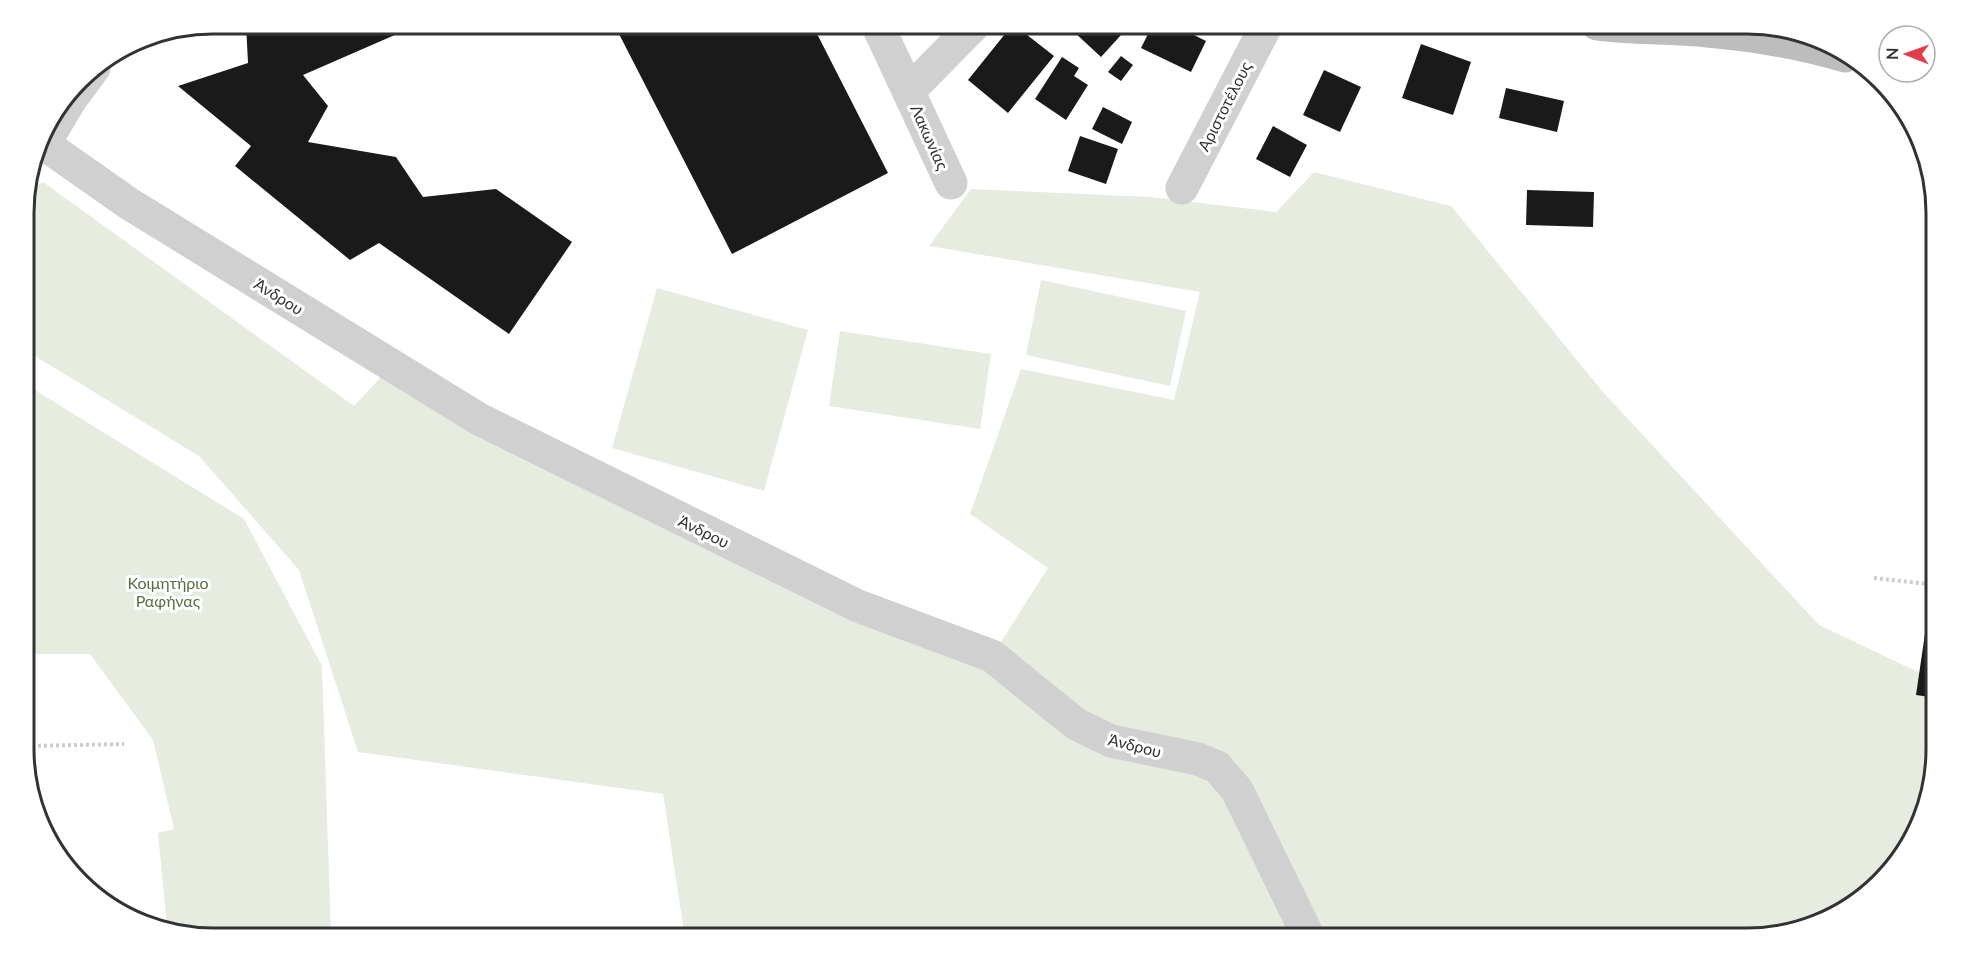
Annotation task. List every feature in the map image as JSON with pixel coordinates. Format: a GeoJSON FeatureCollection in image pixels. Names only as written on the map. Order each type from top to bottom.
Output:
{"type":"FeatureCollection","features":[{"type":"Feature","properties":{"kind":"street","name":"Λακωνίας"},"geometry":{"type":"LineString","coordinates":[[882,34],[951,183]]}},
{"type":"Feature","properties":{"kind":"street","name":"Λακωνίας"},"geometry":{"type":"LineString","coordinates":[[909,91],[965,34]]}},
{"type":"Feature","properties":{"kind":"street","name":"Αριστοτέλους"},"geometry":{"type":"LineString","coordinates":[[1182,188],[1262,34]]}},
{"type":"Feature","properties":{"kind":"street"},"geometry":{"type":"LineString","coordinates":[[1730,34],[1805,44]]}},
{"type":"Feature","properties":{"kind":"street","name":"Άνδρου"},"geometry":{"type":"LineString","coordinates":[[46,150],[479,419],[858,606],[992,656],[1076,724],[1111,741],[1198,759],[1217,767],[1238,790],[1304,927]]}},
{"type":"Feature","properties":{"kind":"path"},"geometry":{"type":"LineString","coordinates":[[1874,578],[1926,584]]}},
{"type":"Feature","properties":{"kind":"path"},"geometry":{"type":"LineString","coordinates":[[34,746],[124,744]]}},
{"type":"Feature","properties":{"kind":"green space"},"geometry":{"type":"Polygon","coordinates":[[[1314,172],[1451,206],[1603,392],[1819,625],[1926,676],[1925,772],[1917,806],[1896,848],[1866,883],[1827,909],[1783,924],[1760,927],[683,928],[663,794],[358,752],[299,570],[199,456],[35,356],[35,201],[37,186],[43,182],[354,406],[381,377],[992,656],[1048,568],[970,514],[1021,369],[1174,400],[1200,292],[929,246],[971,189],[1150,197],[1276,212],[1314,172]]]}},
{"type":"Feature","properties":{"kind":"green space"},"geometry":{"type":"Polygon","coordinates":[[[1041,280],[1186,311],[1170,386],[1026,355],[1041,280]]]}},
{"type":"Feature","properties":{"kind":"green space"},"geometry":{"type":"Polygon","coordinates":[[[657,288],[808,330],[764,491],[612,448],[657,288]]]}},
{"type":"Feature","properties":{"kind":"green space"},"geometry":{"type":"Polygon","coordinates":[[[840,331],[991,354],[980,429],[829,406],[840,331]]]}},
{"type":"Feature","properties":{"kind":"green space","name":"Κοιμητήριο Ραφήνας"},"geometry":{"type":"Polygon","coordinates":[[[35,390],[244,519],[322,666],[331,928],[213,928],[166,921],[158,833],[174,829],[153,740],[90,654],[34,654],[35,390]]]}},
{"type":"Feature","properties":{"kind":"building"},"geometry":{"type":"Polygon","coordinates":[[[247,34],[397,34],[303,75],[328,106],[308,142],[396,157],[423,197],[496,189],[572,242],[509,334],[379,243],[350,260],[235,166],[251,146],[178,86],[248,63],[247,34]]]}},
{"type":"Feature","properties":{"kind":"building"},"geometry":{"type":"Polygon","coordinates":[[[619,34],[817,34],[888,173],[732,254],[619,34]]]}},
{"type":"Feature","properties":{"kind":"building"},"geometry":{"type":"Polygon","coordinates":[[[1005,34],[1026,34],[1054,56],[1008,113],[968,80],[1005,34]]]}},
{"type":"Feature","properties":{"kind":"building"},"geometry":{"type":"Polygon","coordinates":[[[1076,34],[1122,34],[1101,57],[1076,34]]]}},
{"type":"Feature","properties":{"kind":"building"},"geometry":{"type":"Polygon","coordinates":[[[1148,34],[1192,34],[1206,41],[1191,72],[1141,48],[1148,34]]]}},
{"type":"Feature","properties":{"kind":"building"},"geometry":{"type":"Polygon","coordinates":[[[1421,44],[1471,62],[1453,115],[1402,98],[1421,44]]]}},
{"type":"Feature","properties":{"kind":"building"},"geometry":{"type":"Polygon","coordinates":[[[1121,56],[1133,65],[1121,81],[1108,72],[1121,56]]]}},
{"type":"Feature","properties":{"kind":"building"},"geometry":{"type":"Polygon","coordinates":[[[1062,57],[1079,68],[1074,76],[1088,85],[1066,120],[1035,99],[1062,57]]]}},
{"type":"Feature","properties":{"kind":"building"},"geometry":{"type":"Polygon","coordinates":[[[1324,70],[1361,87],[1340,132],[1303,115],[1324,70]]]}},
{"type":"Feature","properties":{"kind":"building"},"geometry":{"type":"Polygon","coordinates":[[[1506,88],[1564,101],[1557,132],[1499,118],[1506,88]]]}},
{"type":"Feature","properties":{"kind":"building"},"geometry":{"type":"Polygon","coordinates":[[[1103,107],[1132,122],[1122,144],[1092,129],[1103,107]]]}},
{"type":"Feature","properties":{"kind":"building"},"geometry":{"type":"Polygon","coordinates":[[[1273,126],[1307,145],[1290,177],[1256,159],[1273,126]]]}},
{"type":"Feature","properties":{"kind":"building"},"geometry":{"type":"Polygon","coordinates":[[[1080,136],[1118,149],[1106,184],[1068,171],[1080,136]]]}},
{"type":"Feature","properties":{"kind":"building"},"geometry":{"type":"Polygon","coordinates":[[[1527,190],[1594,192],[1593,227],[1526,225],[1527,190]]]}},
{"type":"Feature","properties":{"kind":"building"},"geometry":{"type":"Polygon","coordinates":[[[1926,627],[1926,696],[1916,695],[1926,627]]]}}]}
